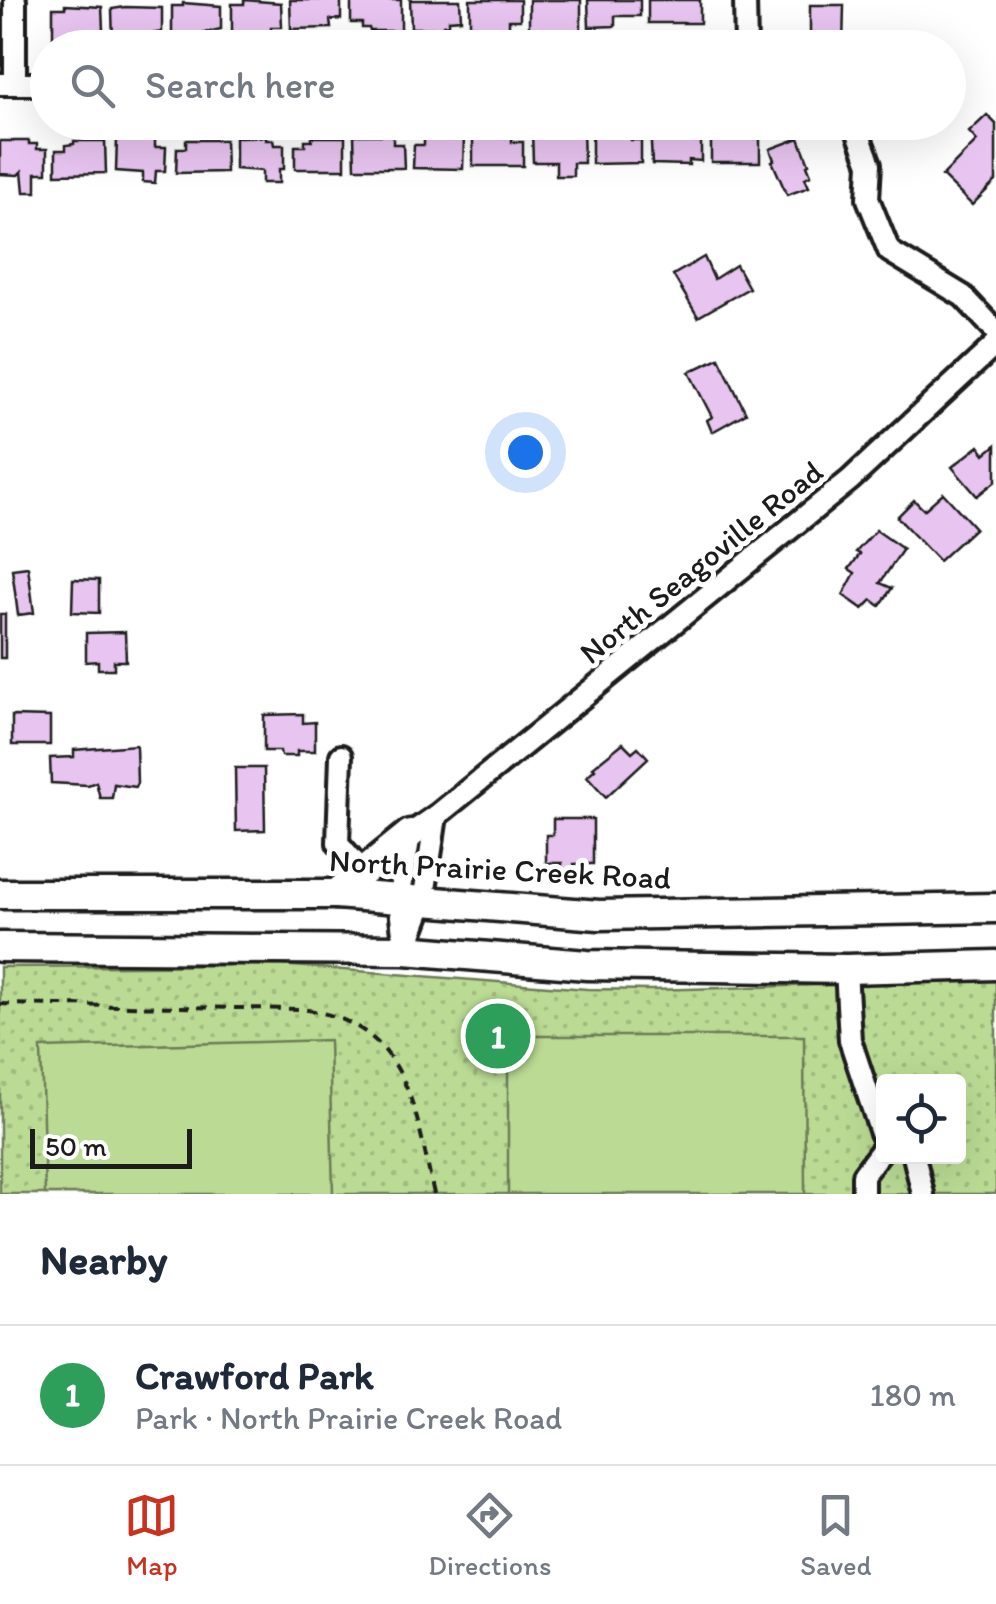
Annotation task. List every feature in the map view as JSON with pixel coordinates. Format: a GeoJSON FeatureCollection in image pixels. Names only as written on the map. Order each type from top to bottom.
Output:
{"type":"FeatureCollection","features":[{"type":"Feature","properties":{"kind":"main road"},"geometry":{"type":"LineString","coordinates":[[336,894],[410,834]]}},
{"type":"Feature","properties":{"kind":"main road","name":"North Prairie Creek Road"},"geometry":{"type":"LineString","coordinates":[[0,894],[336,894],[599,915],[996,908]]}},
{"type":"Feature","properties":{"kind":"main road"},"geometry":{"type":"LineString","coordinates":[[0,947],[405,950],[587,965],[846,970],[996,965]]}},
{"type":"Feature","properties":{"kind":"street"},"geometry":{"type":"LineString","coordinates":[[8,84],[15,0]]}},
{"type":"Feature","properties":{"kind":"street"},"geometry":{"type":"LineString","coordinates":[[744,0],[745,30]]}},
{"type":"Feature","properties":{"kind":"street"},"geometry":{"type":"LineString","coordinates":[[861,140],[870,164],[868,199],[889,252],[963,296],[996,330]]}},
{"type":"Feature","properties":{"kind":"street","name":"North Seagoville Road"},"geometry":{"type":"LineString","coordinates":[[410,834],[850,480],[996,344]]}},
{"type":"Feature","properties":{"kind":"street"},"geometry":{"type":"LineString","coordinates":[[341,756],[338,843],[362,872]]}},
{"type":"Feature","properties":{"kind":"street"},"geometry":{"type":"LineString","coordinates":[[411,902],[436,816]]}},
{"type":"Feature","properties":{"kind":"street"},"geometry":{"type":"LineString","coordinates":[[405,950],[411,902],[410,834]]}},
{"type":"Feature","properties":{"kind":"street"},"geometry":{"type":"LineString","coordinates":[[846,970],[850,1040],[876,1120]]}},
{"type":"Feature","properties":{"kind":"street"},"geometry":{"type":"LineString","coordinates":[[864,1194],[863,1175],[876,1156]]}},
{"type":"Feature","properties":{"kind":"street"},"geometry":{"type":"LineString","coordinates":[[916,1164],[922,1194]]}},
{"type":"Feature","properties":{"kind":"path"},"geometry":{"type":"LineString","coordinates":[[0,1004],[301,1009],[348,1020],[372,1036],[400,1072],[414,1103],[434,1194]]}},
{"type":"Feature","properties":{"kind":"green space"},"geometry":{"type":"Polygon","coordinates":[[[280,965],[587,989],[651,990],[996,980],[996,1194],[0,1194],[0,967],[280,965]]]}},
{"type":"Feature","properties":{"kind":"green space"},"geometry":{"type":"Polygon","coordinates":[[[508,1036],[804,1036],[805,1194],[508,1194],[508,1036]]]}},
{"type":"Feature","properties":{"kind":"green space"},"geometry":{"type":"Polygon","coordinates":[[[329,1040],[333,1194],[45,1194],[41,1048],[329,1040]]]}},
{"type":"Feature","properties":{"kind":"building"},"geometry":{"type":"Polygon","coordinates":[[[244,0],[281,3],[282,27],[232,30],[232,4],[244,4],[244,0]]]}},
{"type":"Feature","properties":{"kind":"building"},"geometry":{"type":"Polygon","coordinates":[[[290,0],[341,0],[341,19],[330,20],[331,28],[291,29],[290,0]]]}},
{"type":"Feature","properties":{"kind":"building"},"geometry":{"type":"Polygon","coordinates":[[[351,0],[401,0],[401,30],[370,30],[362,28],[362,23],[351,23],[351,0]]]}},
{"type":"Feature","properties":{"kind":"building"},"geometry":{"type":"Polygon","coordinates":[[[410,0],[460,0],[461,19],[449,20],[443,28],[411,28],[410,0]]]}},
{"type":"Feature","properties":{"kind":"building"},"geometry":{"type":"Polygon","coordinates":[[[470,0],[520,0],[520,20],[509,20],[509,28],[470,29],[470,0]]]}},
{"type":"Feature","properties":{"kind":"building"},"geometry":{"type":"Polygon","coordinates":[[[529,0],[581,0],[581,30],[529,30],[529,0]]]}},
{"type":"Feature","properties":{"kind":"building"},"geometry":{"type":"Polygon","coordinates":[[[588,0],[640,0],[640,16],[615,16],[615,26],[589,27],[588,0]]]}},
{"type":"Feature","properties":{"kind":"building"},"geometry":{"type":"Polygon","coordinates":[[[648,0],[700,0],[700,23],[648,23],[648,0]]]}},
{"type":"Feature","properties":{"kind":"building"},"geometry":{"type":"Polygon","coordinates":[[[810,5],[844,5],[843,30],[810,30],[810,5]]]}},
{"type":"Feature","properties":{"kind":"building"},"geometry":{"type":"Polygon","coordinates":[[[172,6],[221,6],[221,29],[172,30],[172,6]]]}},
{"type":"Feature","properties":{"kind":"building"},"geometry":{"type":"Polygon","coordinates":[[[102,7],[103,30],[53,30],[53,8],[102,7]]]}},
{"type":"Feature","properties":{"kind":"building"},"geometry":{"type":"Polygon","coordinates":[[[162,8],[162,30],[113,30],[112,9],[162,8]]]}},
{"type":"Feature","properties":{"kind":"building"},"geometry":{"type":"Polygon","coordinates":[[[987,115],[996,124],[996,181],[972,205],[942,176],[977,141],[969,132],[987,115]]]}},
{"type":"Feature","properties":{"kind":"building"},"geometry":{"type":"Polygon","coordinates":[[[117,140],[155,140],[155,147],[166,147],[165,171],[156,171],[155,183],[143,182],[143,173],[116,171],[117,140]]]}},
{"type":"Feature","properties":{"kind":"building"},"geometry":{"type":"Polygon","coordinates":[[[186,140],[225,140],[226,172],[176,173],[177,148],[186,148],[186,140]]]}},
{"type":"Feature","properties":{"kind":"building"},"geometry":{"type":"Polygon","coordinates":[[[235,140],[273,140],[274,145],[284,145],[284,169],[279,169],[279,183],[262,183],[262,171],[235,169],[235,140]]]}},
{"type":"Feature","properties":{"kind":"building"},"geometry":{"type":"Polygon","coordinates":[[[305,140],[345,140],[345,169],[295,169],[295,146],[305,146],[305,140]]]}},
{"type":"Feature","properties":{"kind":"building"},"geometry":{"type":"Polygon","coordinates":[[[354,140],[393,140],[393,144],[403,144],[404,168],[355,168],[354,140]]]}},
{"type":"Feature","properties":{"kind":"building"},"geometry":{"type":"Polygon","coordinates":[[[424,140],[464,140],[463,169],[413,168],[414,145],[424,145],[424,140]]]}},
{"type":"Feature","properties":{"kind":"building"},"geometry":{"type":"Polygon","coordinates":[[[473,140],[523,142],[523,166],[473,166],[473,140]]]}},
{"type":"Feature","properties":{"kind":"building"},"geometry":{"type":"Polygon","coordinates":[[[532,140],[583,140],[584,163],[573,163],[573,176],[556,176],[556,162],[533,162],[532,140]]]}},
{"type":"Feature","properties":{"kind":"building"},"geometry":{"type":"Polygon","coordinates":[[[592,140],[641,140],[641,163],[592,164],[592,140]]]}},
{"type":"Feature","properties":{"kind":"building"},"geometry":{"type":"Polygon","coordinates":[[[651,140],[701,140],[701,161],[689,160],[689,165],[652,164],[651,140]]]}},
{"type":"Feature","properties":{"kind":"building"},"geometry":{"type":"Polygon","coordinates":[[[711,140],[760,140],[760,162],[711,162],[711,140]]]}},
{"type":"Feature","properties":{"kind":"building"},"geometry":{"type":"Polygon","coordinates":[[[800,140],[809,164],[811,175],[805,178],[809,187],[787,195],[770,149],[800,140]]]}},
{"type":"Feature","properties":{"kind":"building"},"geometry":{"type":"Polygon","coordinates":[[[0,141],[29,141],[37,144],[37,149],[47,149],[47,173],[36,173],[36,192],[24,192],[22,171],[18,175],[0,174],[0,141]]]}},
{"type":"Feature","properties":{"kind":"building"},"geometry":{"type":"Polygon","coordinates":[[[74,141],[105,141],[106,173],[56,174],[56,150],[66,150],[66,145],[74,141]]]}},
{"type":"Feature","properties":{"kind":"building"},"geometry":{"type":"Polygon","coordinates":[[[704,257],[714,279],[736,265],[749,288],[698,317],[673,275],[704,257]]]}},
{"type":"Feature","properties":{"kind":"building"},"geometry":{"type":"Polygon","coordinates":[[[719,358],[746,413],[712,432],[707,420],[712,417],[689,372],[719,358]]]}},
{"type":"Feature","properties":{"kind":"building"},"geometry":{"type":"Polygon","coordinates":[[[996,445],[996,481],[977,496],[952,467],[979,446],[985,454],[996,445]]]}},
{"type":"Feature","properties":{"kind":"building"},"geometry":{"type":"Polygon","coordinates":[[[943,493],[975,528],[939,561],[897,517],[914,500],[924,510],[943,493]]]}},
{"type":"Feature","properties":{"kind":"building"},"geometry":{"type":"Polygon","coordinates":[[[876,530],[903,549],[880,583],[892,588],[880,606],[872,600],[863,609],[843,595],[855,573],[849,569],[860,554],[856,552],[876,530]]]}},
{"type":"Feature","properties":{"kind":"building"},"geometry":{"type":"Polygon","coordinates":[[[28,567],[34,613],[18,615],[12,569],[28,567]]]}},
{"type":"Feature","properties":{"kind":"building"},"geometry":{"type":"Polygon","coordinates":[[[73,579],[99,580],[99,613],[72,612],[73,579]]]}},
{"type":"Feature","properties":{"kind":"building"},"geometry":{"type":"Polygon","coordinates":[[[0,614],[5,614],[5,658],[0,658],[0,614]]]}},
{"type":"Feature","properties":{"kind":"building"},"geometry":{"type":"Polygon","coordinates":[[[125,632],[126,661],[114,661],[114,669],[98,669],[98,661],[86,662],[86,633],[125,632]]]}},
{"type":"Feature","properties":{"kind":"building"},"geometry":{"type":"Polygon","coordinates":[[[303,714],[303,723],[315,722],[315,751],[281,756],[280,751],[264,751],[264,715],[303,714]]]}},
{"type":"Feature","properties":{"kind":"building"},"geometry":{"type":"Polygon","coordinates":[[[12,716],[50,717],[50,745],[12,745],[12,716]]]}},
{"type":"Feature","properties":{"kind":"building"},"geometry":{"type":"Polygon","coordinates":[[[623,743],[632,752],[638,747],[648,758],[606,797],[587,776],[623,743]]]}},
{"type":"Feature","properties":{"kind":"building"},"geometry":{"type":"Polygon","coordinates":[[[136,745],[137,783],[135,787],[114,784],[112,798],[100,798],[96,782],[51,783],[50,758],[74,757],[74,750],[136,745]]]}},
{"type":"Feature","properties":{"kind":"building"},"geometry":{"type":"Polygon","coordinates":[[[235,768],[264,768],[265,830],[236,831],[235,768]]]}},
{"type":"Feature","properties":{"kind":"building"},"geometry":{"type":"Polygon","coordinates":[[[553,819],[593,819],[593,864],[574,864],[574,869],[562,869],[562,863],[546,863],[546,835],[553,835],[553,819]]]}},
{"type":"Feature","properties":{"kind":"place","name":"Crawford Park"},"geometry":{"type":"Point","coordinates":[498,1036]}}]}
